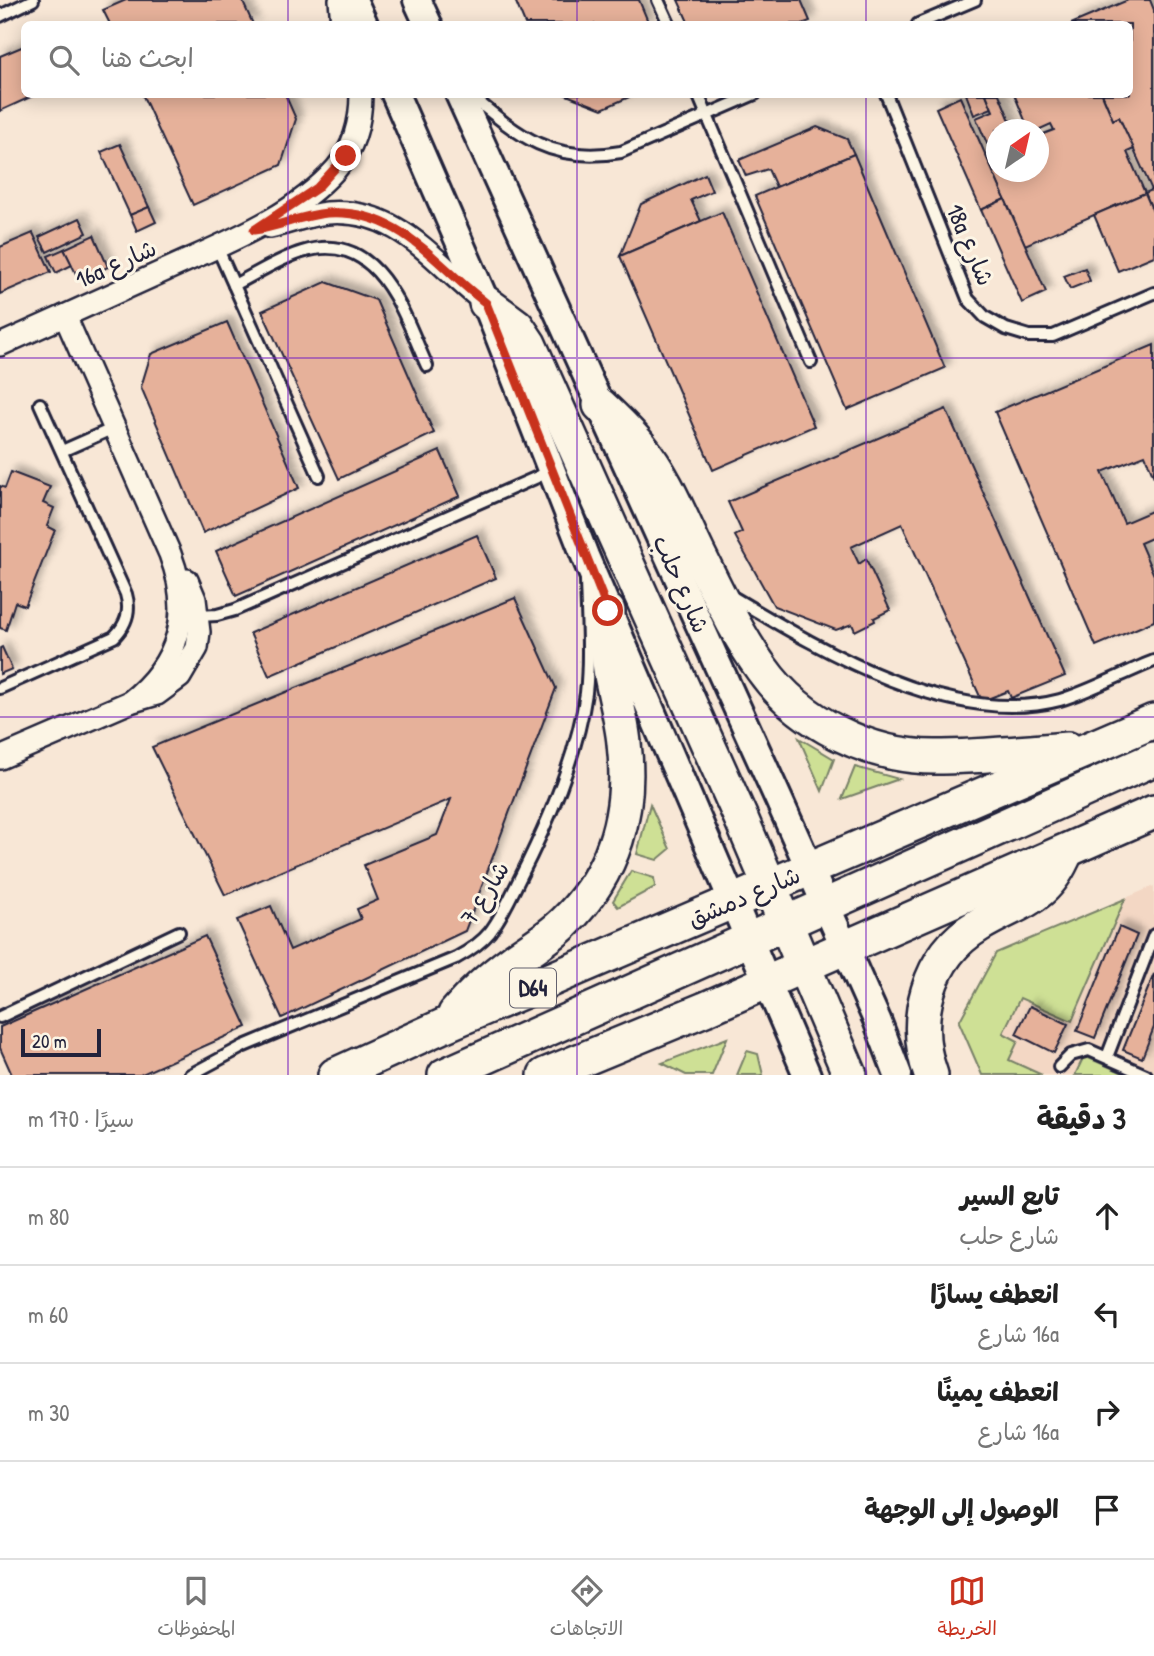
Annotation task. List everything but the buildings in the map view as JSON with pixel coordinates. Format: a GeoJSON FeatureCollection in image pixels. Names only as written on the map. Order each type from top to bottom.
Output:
{"type":"FeatureCollection","features":[{"type":"Feature","properties":{"kind":"main road"},"geometry":{"type":"LineString","coordinates":[[486,303],[517,326],[530,344],[850,1075]]}},
{"type":"Feature","properties":{"kind":"main road"},"geometry":{"type":"LineString","coordinates":[[600,405],[642,448],[659,473],[737,632],[763,672],[790,700],[820,723],[853,741],[893,752],[933,757],[1094,747]]}},
{"type":"Feature","properties":{"kind":"main road"},"geometry":{"type":"LineString","coordinates":[[445,1025],[460,1007],[496,974],[565,923],[590,894],[613,853],[622,828],[626,788],[624,742],[610,666],[608,611]]}},
{"type":"Feature","properties":{"kind":"main road","name":"شارع دمشق"},"geometry":{"type":"LineString","coordinates":[[335,1075],[445,1025],[1154,721]]}},
{"type":"Feature","properties":{"kind":"main road"},"geometry":{"type":"LineString","coordinates":[[445,1075],[1154,759]]}},
{"type":"Feature","properties":{"kind":"main road"},"geometry":{"type":"LineString","coordinates":[[545,1075],[766,983],[1154,812]]}},
{"type":"Feature","properties":{"kind":"main road"},"geometry":{"type":"LineString","coordinates":[[930,1075],[923,1048],[922,1022],[926,997],[936,969],[960,939],[979,925],[1035,896],[1060,868],[1066,852]]}},
{"type":"Feature","properties":{"kind":"street"},"geometry":{"type":"LineString","coordinates":[[340,0],[342,21]]}},
{"type":"Feature","properties":{"kind":"street"},"geometry":{"type":"LineString","coordinates":[[354,0],[363,21]]}},
{"type":"Feature","properties":{"kind":"street"},"geometry":{"type":"LineString","coordinates":[[417,0],[427,21]]}},
{"type":"Feature","properties":{"kind":"street","name":"16a شارع"},"geometry":{"type":"LineString","coordinates":[[0,345],[254,230],[317,188],[336,169],[354,141],[359,125],[361,98]]}},
{"type":"Feature","properties":{"kind":"street"},"geometry":{"type":"LineString","coordinates":[[397,98],[486,303],[608,611],[807,1075]]}},
{"type":"Feature","properties":{"kind":"street","name":"شارع حلب"},"geometry":{"type":"LineString","coordinates":[[461,98],[845,948],[898,1075]]}},
{"type":"Feature","properties":{"kind":"street","name":"16a شارع"},"geometry":{"type":"LineString","coordinates":[[254,230],[328,213],[365,217],[416,240],[456,279],[486,303]]}},
{"type":"Feature","properties":{"kind":"street"},"geometry":{"type":"LineString","coordinates":[[65,316],[170,554],[181,590],[180,627],[167,661],[157,677],[130,702]]}},
{"type":"Feature","properties":{"kind":"street"},"geometry":{"type":"LineString","coordinates":[[0,758],[130,702],[157,694],[180,677],[197,648],[199,615],[189,583],[170,554]]}},
{"type":"Feature","properties":{"kind":"lane"},"geometry":{"type":"LineString","coordinates":[[0,16],[33,0]]}},
{"type":"Feature","properties":{"kind":"lane"},"geometry":{"type":"LineString","coordinates":[[658,0],[668,21]]}},
{"type":"Feature","properties":{"kind":"lane"},"geometry":{"type":"LineString","coordinates":[[925,21],[975,0]]}},
{"type":"Feature","properties":{"kind":"lane"},"geometry":{"type":"LineString","coordinates":[[474,98],[514,132],[534,143],[554,151],[599,156],[621,152],[746,98]]}},
{"type":"Feature","properties":{"kind":"lane"},"geometry":{"type":"LineString","coordinates":[[700,98],[811,362]]}},
{"type":"Feature","properties":{"kind":"lane","name":"18a شارع"},"geometry":{"type":"LineString","coordinates":[[888,98],[968,299],[985,317],[1006,330],[1029,336],[1053,336],[1154,293]]}},
{"type":"Feature","properties":{"kind":"lane"},"geometry":{"type":"LineString","coordinates":[[217,247],[319,476]]}},
{"type":"Feature","properties":{"kind":"lane"},"geometry":{"type":"LineString","coordinates":[[233,285],[304,251],[334,248],[352,253],[369,262],[393,290],[427,366]]}},
{"type":"Feature","properties":{"kind":"lane"},"geometry":{"type":"LineString","coordinates":[[0,688],[114,637],[121,631],[128,613],[126,594],[40,404]]}},
{"type":"Feature","properties":{"kind":"lane"},"geometry":{"type":"LineString","coordinates":[[62,452],[114,428]]}},
{"type":"Feature","properties":{"kind":"lane"},"geometry":{"type":"LineString","coordinates":[[199,615],[217,615],[235,610],[551,471]]}},
{"type":"Feature","properties":{"kind":"lane","name":"شارع 7"},"geometry":{"type":"LineString","coordinates":[[190,1075],[244,1046],[457,958],[474,948],[488,934],[501,916],[528,863],[554,803],[573,747],[586,694],[588,649],[585,556]]}},
{"type":"Feature","properties":{"kind":"lane"},"geometry":{"type":"LineString","coordinates":[[715,587],[812,644],[872,673],[923,690],[992,705],[1024,705],[1060,700],[1154,661]]}},
{"type":"Feature","properties":{"kind":"lane"},"geometry":{"type":"LineString","coordinates":[[0,1017],[179,932]]}},
{"type":"Feature","properties":{"kind":"lane"},"geometry":{"type":"LineString","coordinates":[[1107,1057],[1154,935]]}},
{"type":"Feature","properties":{"kind":"lane"},"geometry":{"type":"LineString","coordinates":[[1059,1067],[1072,1055],[1089,1050],[1146,1075]]}},
{"type":"Feature","properties":{"kind":"shaded area"},"geometry":{"type":"Polygon","coordinates":[[[1154,886],[1154,1075],[982,1075],[959,1022],[996,953],[1154,886]]]}},
{"type":"Feature","properties":{"kind":"green space"},"geometry":{"type":"Polygon","coordinates":[[[799,738],[834,759],[822,791],[799,738]]]}},
{"type":"Feature","properties":{"kind":"green space"},"geometry":{"type":"Polygon","coordinates":[[[855,767],[899,779],[842,799],[855,767]]]}},
{"type":"Feature","properties":{"kind":"green space"},"geometry":{"type":"Polygon","coordinates":[[[650,804],[670,849],[657,860],[637,854],[650,804]]]}},
{"type":"Feature","properties":{"kind":"green space"},"geometry":{"type":"Polygon","coordinates":[[[631,871],[654,878],[655,887],[618,907],[613,901],[631,871]]]}},
{"type":"Feature","properties":{"kind":"green space"},"geometry":{"type":"Polygon","coordinates":[[[1125,899],[1072,1021],[1020,998],[1003,1033],[1018,1041],[1009,1060],[1042,1075],[982,1075],[959,1022],[996,953],[1125,899]]]}},
{"type":"Feature","properties":{"kind":"green space"},"geometry":{"type":"Polygon","coordinates":[[[727,1038],[712,1075],[686,1075],[662,1063],[727,1038]]]}},
{"type":"Feature","properties":{"kind":"green space"},"geometry":{"type":"Polygon","coordinates":[[[747,1051],[758,1054],[763,1075],[737,1075],[747,1051]]]}},
{"type":"Feature","properties":{"kind":"green space"},"geometry":{"type":"Polygon","coordinates":[[[1084,1056],[1128,1075],[1075,1075],[1084,1056]]]}},
{"type":"Feature","properties":{"kind":"route"},"geometry":{"type":"LineString","coordinates":[[346,156],[317,188],[254,230],[328,213],[365,217],[416,240],[456,279],[486,303],[608,611]]}}]}
